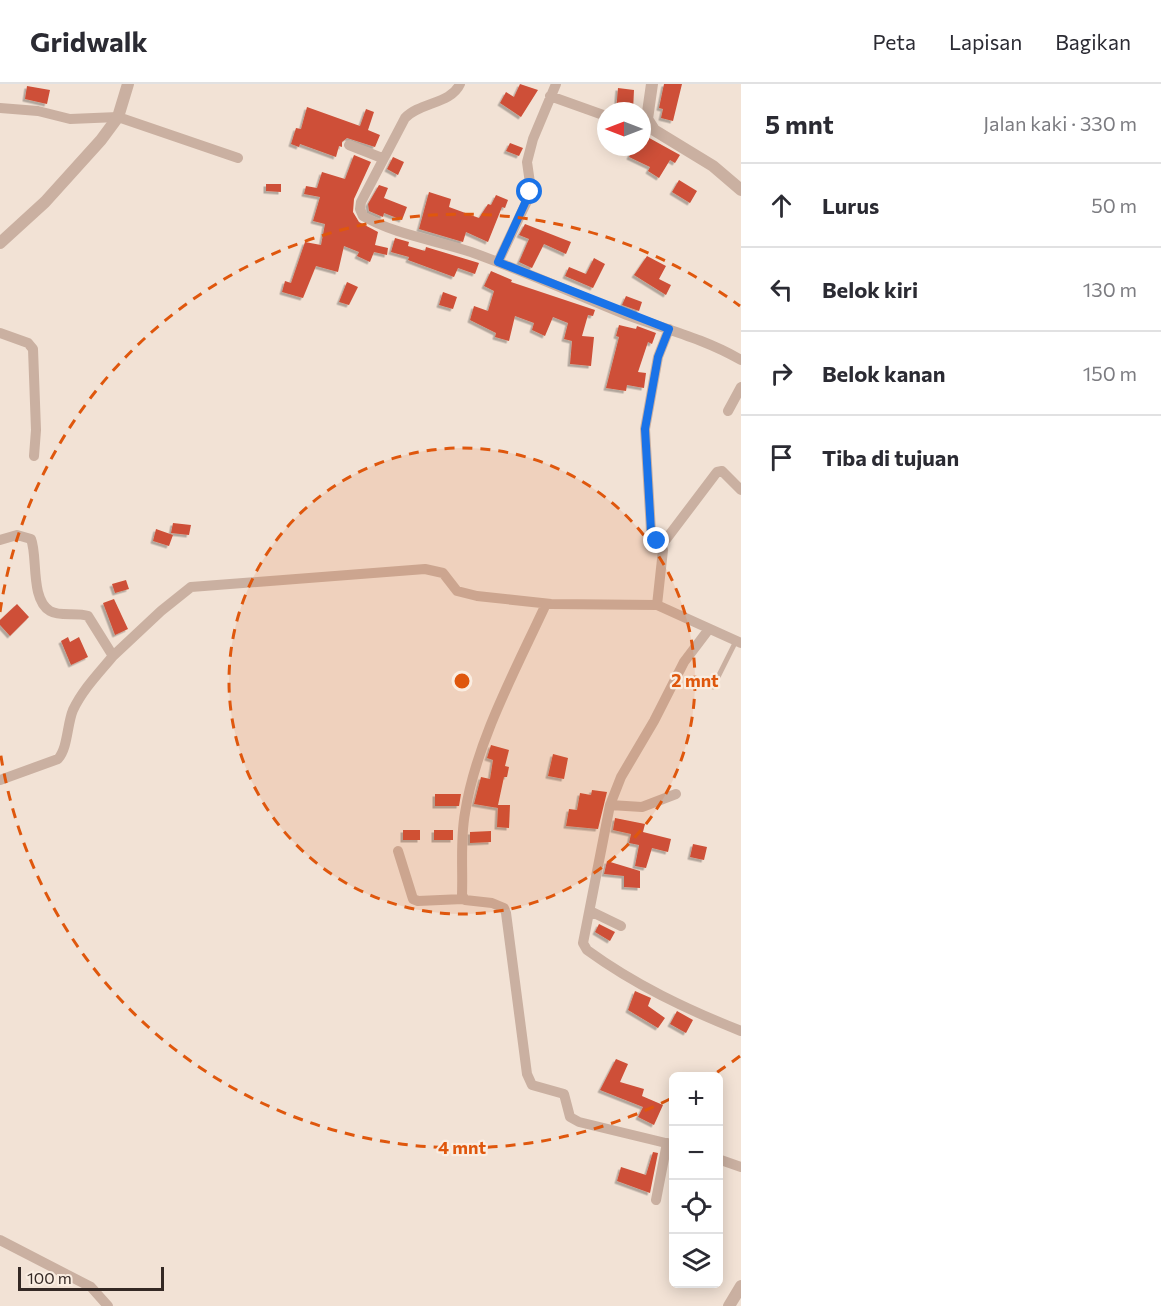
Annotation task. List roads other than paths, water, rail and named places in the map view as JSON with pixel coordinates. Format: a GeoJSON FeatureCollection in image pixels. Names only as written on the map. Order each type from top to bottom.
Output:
{"type":"FeatureCollection","features":[{"type":"Feature","properties":{"kind":"street"},"geometry":{"type":"LineString","coordinates":[[0,243],[63,183],[118,117],[128,84]]}},
{"type":"Feature","properties":{"kind":"street"},"geometry":{"type":"LineString","coordinates":[[460,84],[449,96],[410,113],[382,158],[360,208],[363,216],[398,232],[498,262],[686,334],[741,360]]}},
{"type":"Feature","properties":{"kind":"street"},"geometry":{"type":"LineString","coordinates":[[498,262],[527,201],[530,183],[527,162],[556,84]]}},
{"type":"Feature","properties":{"kind":"street"},"geometry":{"type":"LineString","coordinates":[[648,102],[652,84]]}},
{"type":"Feature","properties":{"kind":"street"},"geometry":{"type":"LineString","coordinates":[[550,96],[597,113]]}},
{"type":"Feature","properties":{"kind":"street"},"geometry":{"type":"LineString","coordinates":[[0,108],[38,111],[70,119],[118,117],[238,159]]}},
{"type":"Feature","properties":{"kind":"street"},"geometry":{"type":"LineString","coordinates":[[651,126],[712,166],[741,190]]}},
{"type":"Feature","properties":{"kind":"street"},"geometry":{"type":"LineString","coordinates":[[349,145],[382,158]]}},
{"type":"Feature","properties":{"kind":"street"},"geometry":{"type":"LineString","coordinates":[[661,546],[651,531],[645,438],[658,357],[669,329]]}},
{"type":"Feature","properties":{"kind":"street"},"geometry":{"type":"LineString","coordinates":[[0,333],[28,343],[33,349],[36,430],[34,456]]}},
{"type":"Feature","properties":{"kind":"street"},"geometry":{"type":"LineString","coordinates":[[728,411],[741,387]]}},
{"type":"Feature","properties":{"kind":"street"},"geometry":{"type":"LineString","coordinates":[[657,604],[661,546],[717,472],[722,471],[741,490]]}},
{"type":"Feature","properties":{"kind":"street"},"geometry":{"type":"LineString","coordinates":[[0,540],[17,536],[30,538],[35,578],[45,606],[52,612],[87,615],[113,656]]}},
{"type":"Feature","properties":{"kind":"street"},"geometry":{"type":"LineString","coordinates":[[0,780],[58,759],[62,754],[66,731],[80,697],[113,656],[176,597],[199,585],[425,569],[443,573],[459,591],[546,604],[657,604],[738,642]]}},
{"type":"Feature","properties":{"kind":"street"},"geometry":{"type":"LineString","coordinates":[[463,898],[463,836],[467,800],[494,715],[546,604]]}},
{"type":"Feature","properties":{"kind":"street"},"geometry":{"type":"LineString","coordinates":[[709,629],[684,663],[621,777],[610,805],[583,938],[587,950],[670,1001],[741,1031]]}},
{"type":"Feature","properties":{"kind":"street"},"geometry":{"type":"LineString","coordinates":[[610,805],[642,807],[676,794]]}},
{"type":"Feature","properties":{"kind":"street"},"geometry":{"type":"LineString","coordinates":[[398,851],[412,898],[418,902],[463,898],[498,904],[506,913],[527,1074],[532,1085],[564,1094],[570,1117],[579,1122],[669,1144]]}},
{"type":"Feature","properties":{"kind":"street"},"geometry":{"type":"LineString","coordinates":[[590,910],[621,926]]}},
{"type":"Feature","properties":{"kind":"street"},"geometry":{"type":"LineString","coordinates":[[656,1200],[669,1148]]}},
{"type":"Feature","properties":{"kind":"street"},"geometry":{"type":"LineString","coordinates":[[723,1161],[741,1167]]}},
{"type":"Feature","properties":{"kind":"street"},"geometry":{"type":"LineString","coordinates":[[0,1240],[92,1287],[108,1306]]}},
{"type":"Feature","properties":{"kind":"street"},"geometry":{"type":"LineString","coordinates":[[729,1306],[741,1286]]}},
{"type":"Feature","properties":{"kind":"lane"},"geometry":{"type":"LineString","coordinates":[[713,687],[738,642]]}}]}
